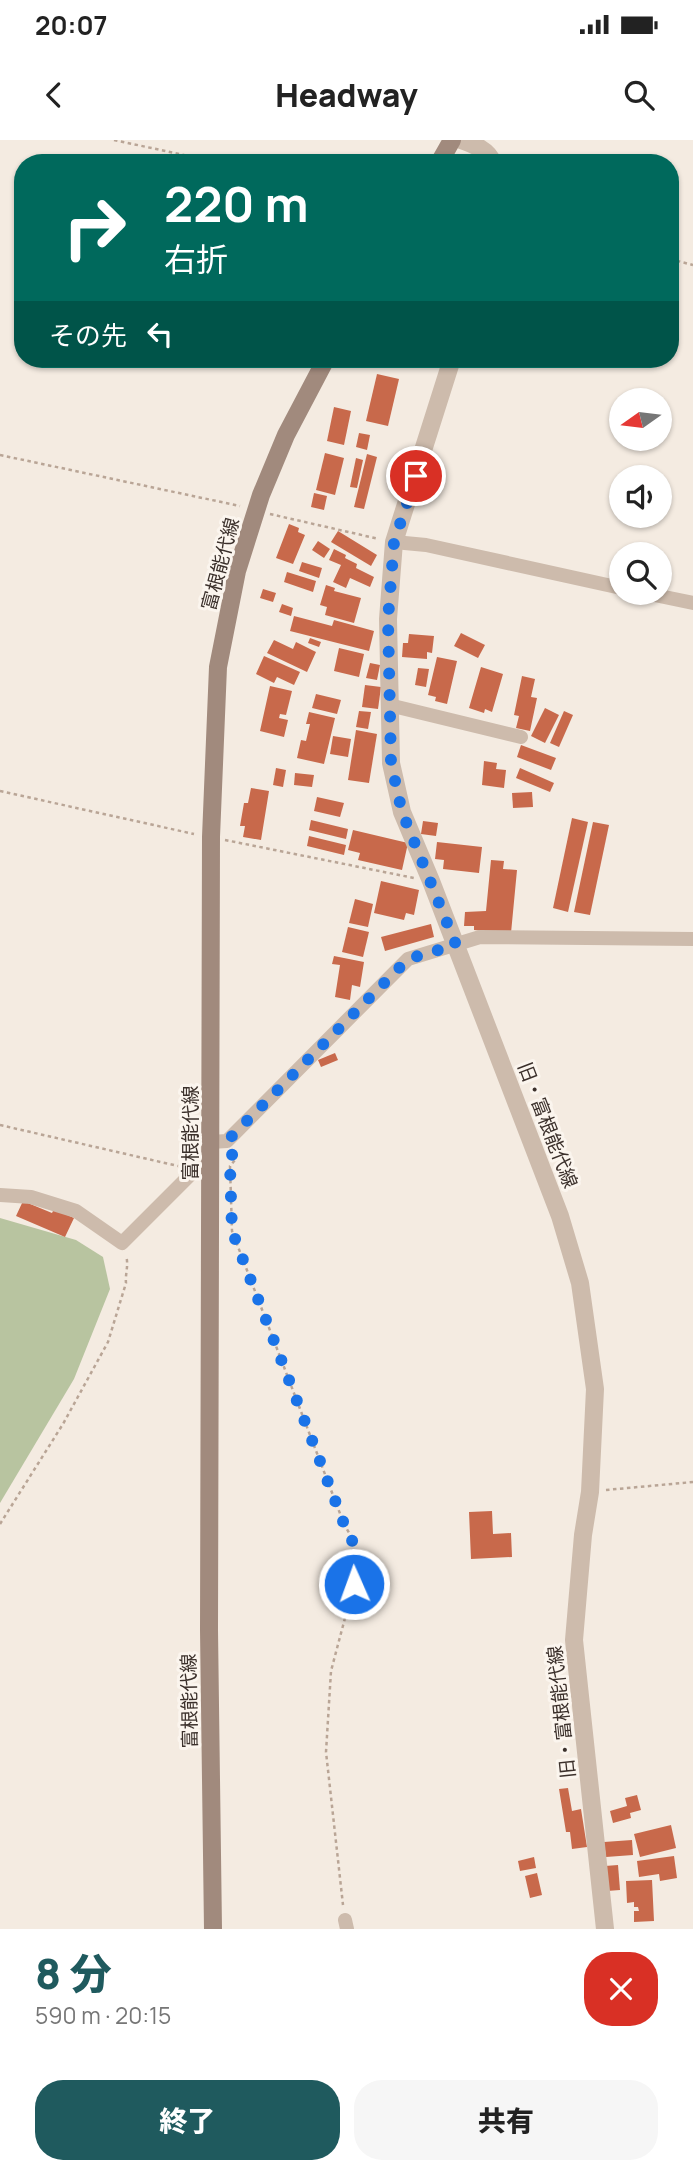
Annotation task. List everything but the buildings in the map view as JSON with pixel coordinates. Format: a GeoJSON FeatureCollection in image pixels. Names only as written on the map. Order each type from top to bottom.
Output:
{"type":"FeatureCollection","features":[{"type":"Feature","properties":{"kind":"main road","name":"富根能代線"},"geometry":{"type":"LineString","coordinates":[[213,1929],[203,1168],[219,1142],[211,837],[218,667],[237,570],[257,510],[286,435],[321,368]]}},
{"type":"Feature","properties":{"kind":"street"},"geometry":{"type":"LineString","coordinates":[[461,140],[488,154]]}},
{"type":"Feature","properties":{"kind":"street","name":"旧・富根能代線"},"geometry":{"type":"LineString","coordinates":[[449,368],[394,542],[388,619],[391,763],[402,812],[560,1216],[580,1283],[595,1389],[590,1492],[583,1535],[574,1640],[605,1929]]}},
{"type":"Feature","properties":{"kind":"street"},"geometry":{"type":"LineString","coordinates":[[394,542],[426,545],[609,585]]}},
{"type":"Feature","properties":{"kind":"street"},"geometry":{"type":"LineString","coordinates":[[672,599],[693,603]]}},
{"type":"Feature","properties":{"kind":"street"},"geometry":{"type":"LineString","coordinates":[[389,705],[521,737]]}},
{"type":"Feature","properties":{"kind":"street"},"geometry":{"type":"LineString","coordinates":[[219,1142],[408,959],[480,937],[693,939]]}},
{"type":"Feature","properties":{"kind":"street"},"geometry":{"type":"LineString","coordinates":[[0,1195],[31,1197],[76,1211],[122,1243],[203,1168]]}},
{"type":"Feature","properties":{"kind":"path"},"geometry":{"type":"LineString","coordinates":[[114,140],[179,154]]}},
{"type":"Feature","properties":{"kind":"path"},"geometry":{"type":"LineString","coordinates":[[0,455],[394,542]]}},
{"type":"Feature","properties":{"kind":"path"},"geometry":{"type":"LineString","coordinates":[[0,1125],[203,1168]]}},
{"type":"Feature","properties":{"kind":"path"},"geometry":{"type":"LineString","coordinates":[[219,1142],[234,1160],[230,1166],[232,1231],[344,1524],[352,1538],[354,1584],[331,1671],[326,1752],[346,1925]]}},
{"type":"Feature","properties":{"kind":"path"},"geometry":{"type":"LineString","coordinates":[[0,1524],[63,1424],[108,1342],[127,1283],[125,1274],[128,1262],[122,1243]]}},
{"type":"Feature","properties":{"kind":"path"},"geometry":{"type":"LineString","coordinates":[[590,1492],[693,1482]]}},
{"type":"Feature","properties":{"kind":"green space"},"geometry":{"type":"Polygon","coordinates":[[[0,1218],[76,1240],[103,1257],[110,1289],[74,1379],[0,1503],[0,1218]]]}},
{"type":"Feature","properties":{"kind":"route"},"geometry":{"type":"LineString","coordinates":[[354,1584],[352,1538],[344,1524],[232,1231],[230,1166],[234,1160],[227,1141],[408,959],[456,945],[402,812],[391,763],[388,619],[394,542],[416,476]]}}]}
